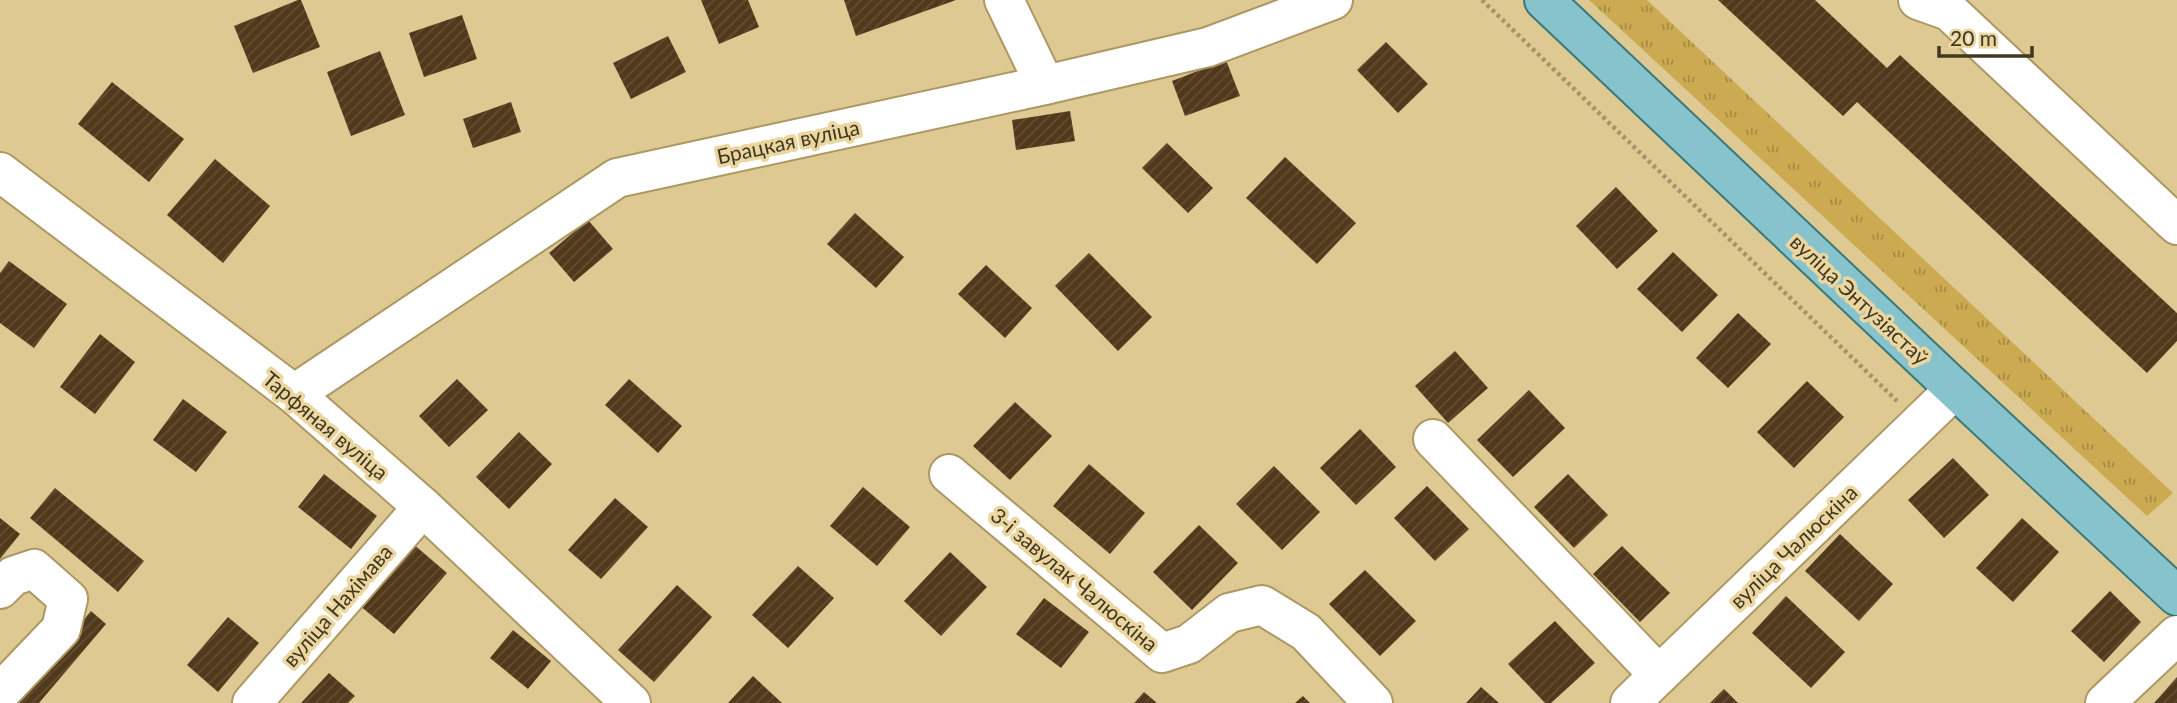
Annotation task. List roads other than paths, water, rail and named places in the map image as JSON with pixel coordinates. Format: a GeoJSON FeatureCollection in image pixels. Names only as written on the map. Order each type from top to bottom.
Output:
{"type":"FeatureCollection","features":[{"type":"Feature","properties":{"kind":"main road","name":"вуліца Энтузіястаў"},"geometry":{"type":"LineString","coordinates":[[1544,0],[2177,596]]}},
{"type":"Feature","properties":{"kind":"street"},"geometry":{"type":"LineString","coordinates":[[1004,0],[1045,85]]}},
{"type":"Feature","properties":{"kind":"street","name":"Брацкая вуліца"},"geometry":{"type":"LineString","coordinates":[[294,394],[617,178],[1208,47],[1334,0]]}},
{"type":"Feature","properties":{"kind":"street"},"geometry":{"type":"LineString","coordinates":[[1918,0],[1949,11],[2177,225]]}},
{"type":"Feature","properties":{"kind":"street","name":"Тарфяная вуліца"},"geometry":{"type":"LineString","coordinates":[[0,172],[294,394],[423,507],[631,703]]}},
{"type":"Feature","properties":{"kind":"street","name":"вуліца Чалюскіна"},"geometry":{"type":"LineString","coordinates":[[1630,703],[1955,389]]}},
{"type":"Feature","properties":{"kind":"street"},"geometry":{"type":"LineString","coordinates":[[1433,439],[1659,675]]}},
{"type":"Feature","properties":{"kind":"street","name":"3-і завулак Чалюскіна"},"geometry":{"type":"LineString","coordinates":[[949,474],[1162,653],[1189,644],[1229,613],[1262,605],[1306,632],[1373,703]]}},
{"type":"Feature","properties":{"kind":"street","name":"вуліца Нахімава"},"geometry":{"type":"LineString","coordinates":[[252,703],[423,507]]}},
{"type":"Feature","properties":{"kind":"street"},"geometry":{"type":"LineString","coordinates":[[0,589],[13,576],[34,569],[68,599],[61,629],[0,693]]}},
{"type":"Feature","properties":{"kind":"street"},"geometry":{"type":"LineString","coordinates":[[2105,703],[2177,635]]}}]}
